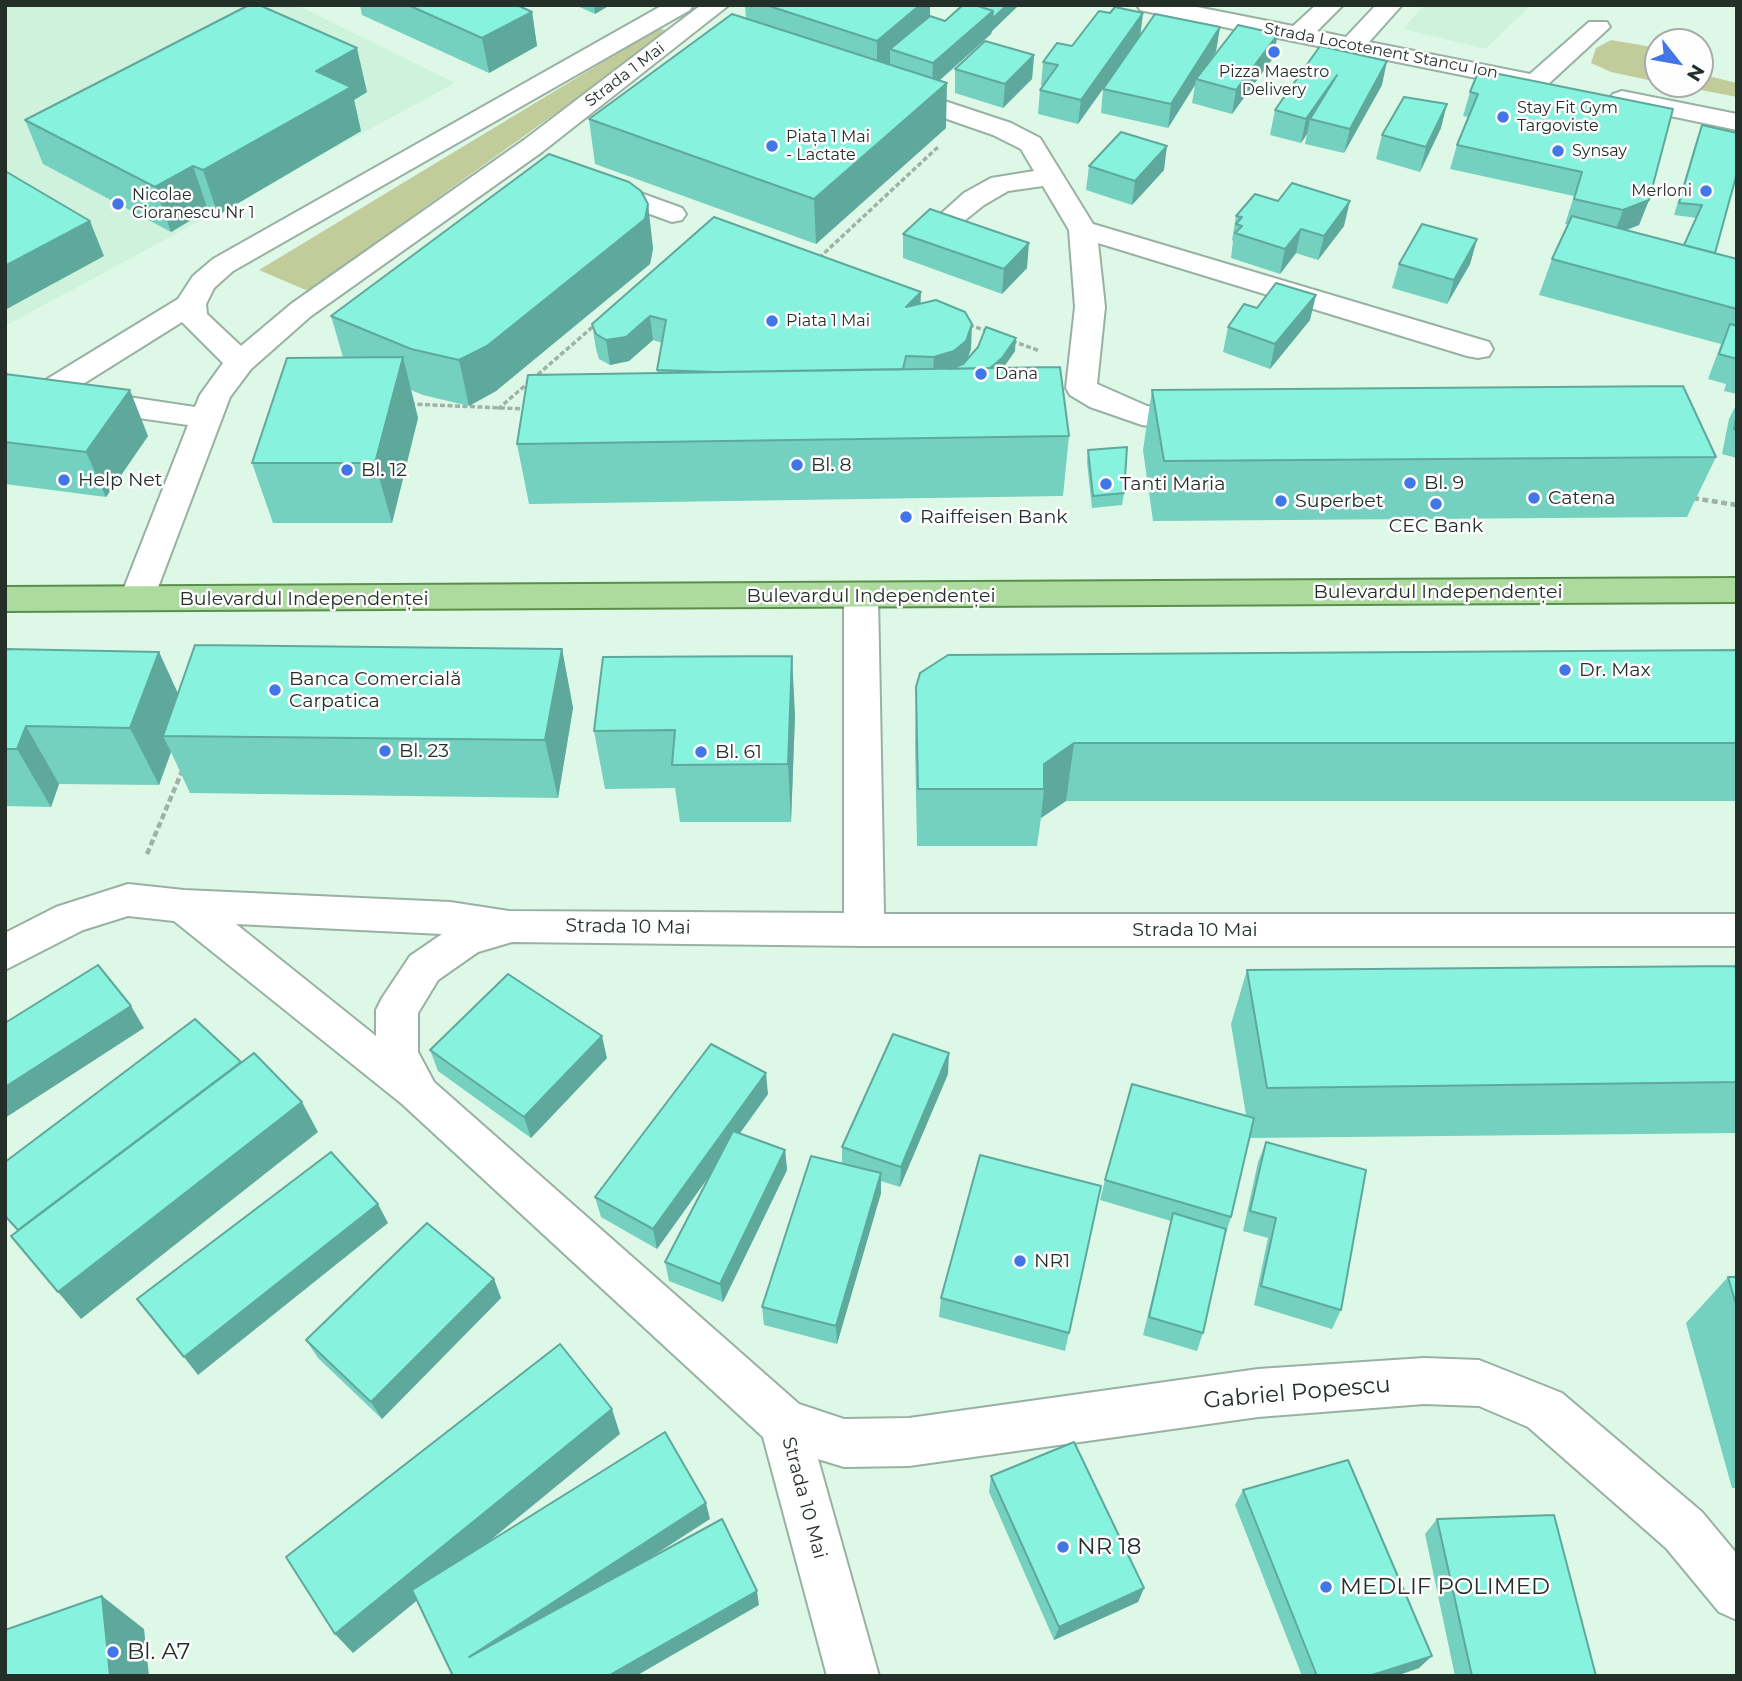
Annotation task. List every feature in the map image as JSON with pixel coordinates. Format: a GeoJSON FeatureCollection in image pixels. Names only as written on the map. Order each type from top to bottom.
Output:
{"type":"FeatureCollection","features":[{"type":"Feature","properties":{"kind":"main road","name":"Bulevardul Independenței"},"geometry":{"type":"LineString","coordinates":[[5,598],[251,600],[1737,590]]}},
{"type":"Feature","properties":{"kind":"street","name":"Strada Locotenent Stancu Ion"},"geometry":{"type":"LineString","coordinates":[[1149,5],[1737,122]]}},
{"type":"Feature","properties":{"kind":"street"},"geometry":{"type":"LineString","coordinates":[[1298,35],[1331,5]]}},
{"type":"Feature","properties":{"kind":"street"},"geometry":{"type":"LineString","coordinates":[[1352,46],[1390,5]]}},
{"type":"Feature","properties":{"kind":"street"},"geometry":{"type":"LineString","coordinates":[[47,393],[197,293],[240,254],[680,14],[718,19]]}},
{"type":"Feature","properties":{"kind":"street","name":"Strada 1 Mai"},"geometry":{"type":"LineString","coordinates":[[137,598],[215,395],[240,362],[301,310],[531,156],[680,14]]}},
{"type":"Feature","properties":{"kind":"street"},"geometry":{"type":"LineString","coordinates":[[1536,82],[1598,27]]}},
{"type":"Feature","properties":{"kind":"street"},"geometry":{"type":"LineString","coordinates":[[877,86],[1002,129],[1031,144],[1083,230],[1090,307],[1081,388],[1101,400],[1142,415],[1224,428]]}},
{"type":"Feature","properties":{"kind":"street"},"geometry":{"type":"LineString","coordinates":[[569,175],[672,214]]}},
{"type":"Feature","properties":{"kind":"street"},"geometry":{"type":"LineString","coordinates":[[950,219],[974,199],[1001,184],[1052,176]]}},
{"type":"Feature","properties":{"kind":"street"},"geometry":{"type":"LineString","coordinates":[[1083,230],[1214,267],[1478,349]]}},
{"type":"Feature","properties":{"kind":"street"},"geometry":{"type":"LineString","coordinates":[[197,293],[193,317],[240,362]]}},
{"type":"Feature","properties":{"kind":"street"},"geometry":{"type":"LineString","coordinates":[[5,389],[205,418]]}},
{"type":"Feature","properties":{"kind":"street"},"geometry":{"type":"LineString","coordinates":[[861,596],[864,930]]}},
{"type":"Feature","properties":{"kind":"street"},"geometry":{"type":"LineString","coordinates":[[5,953],[70,918],[128,901],[450,918],[512,926]]}},
{"type":"Feature","properties":{"kind":"street"},"geometry":{"type":"LineString","coordinates":[[184,906],[419,1095]]}},
{"type":"Feature","properties":{"kind":"street","name":"Strada 10 Mai"},"geometry":{"type":"LineString","coordinates":[[853,1676],[784,1423],[419,1095],[397,1052],[397,1010],[424,968],[466,939],[512,926],[864,930],[1737,930]]}},
{"type":"Feature","properties":{"kind":"street","name":"Gabriel Popescu"},"geometry":{"type":"LineString","coordinates":[[784,1423],[844,1443],[909,1442],[1258,1394],[1424,1381],[1479,1383],[1545,1410],[1684,1530],[1737,1594]]}},
{"type":"Feature","properties":{"kind":"path"},"geometry":{"type":"LineString","coordinates":[[812,265],[969,118]]}},
{"type":"Feature","properties":{"kind":"path"},"geometry":{"type":"LineString","coordinates":[[498,410],[603,318]]}},
{"type":"Feature","properties":{"kind":"path"},"geometry":{"type":"LineString","coordinates":[[967,324],[993,334]]}},
{"type":"Feature","properties":{"kind":"path"},"geometry":{"type":"LineString","coordinates":[[1006,338],[1083,368]]}},
{"type":"Feature","properties":{"kind":"path"},"geometry":{"type":"LineString","coordinates":[[398,402],[498,410],[537,409]]}},
{"type":"Feature","properties":{"kind":"path"},"geometry":{"type":"LineString","coordinates":[[1685,497],[1737,505]]}},
{"type":"Feature","properties":{"kind":"path"},"geometry":{"type":"LineString","coordinates":[[128,901],[185,762]]}},
{"type":"Feature","properties":{"kind":"shaded area","name":"Nicolae Cioranescu Nr 1"},"geometry":{"type":"Polygon","coordinates":[[[5,5],[297,5],[455,83],[5,326],[5,5]]]}},
{"type":"Feature","properties":{"kind":"shaded area"},"geometry":{"type":"Polygon","coordinates":[[[1424,5],[1531,5],[1486,49],[1403,29],[1424,5]]]}},
{"type":"Feature","properties":{"kind":"shaded area"},"geometry":{"type":"Polygon","coordinates":[[[659,28],[669,32],[308,291],[259,270],[659,28]]]}},
{"type":"Feature","properties":{"kind":"shaded area"},"geometry":{"type":"Polygon","coordinates":[[[1611,40],[1644,46],[1644,79],[1611,72],[1591,63],[1596,48],[1611,40]]]}},
{"type":"Feature","properties":{"kind":"shaded area"},"geometry":{"type":"Polygon","coordinates":[[[1714,77],[1737,83],[1737,97],[1714,93],[1714,77]]]}},
{"type":"Feature","properties":{"kind":"building"},"geometry":{"type":"Polygon","coordinates":[[[249,5],[259,5],[357,48],[316,71],[351,87],[203,170],[193,166],[155,187],[25,120],[249,5]]]}},
{"type":"Feature","properties":{"kind":"building"},"geometry":{"type":"Polygon","coordinates":[[[408,5],[517,5],[532,12],[482,38],[408,5]]]}},
{"type":"Feature","properties":{"kind":"building"},"geometry":{"type":"Polygon","coordinates":[[[766,5],[920,5],[877,41],[766,5]]]}},
{"type":"Feature","properties":{"kind":"building"},"geometry":{"type":"Polygon","coordinates":[[[963,5],[975,5],[993,11],[933,63],[890,49],[930,16],[945,21],[963,5]]]}},
{"type":"Feature","properties":{"kind":"building"},"geometry":{"type":"Polygon","coordinates":[[[975,5],[1007,5],[992,19],[993,11],[975,5]]]}},
{"type":"Feature","properties":{"kind":"building"},"geometry":{"type":"Polygon","coordinates":[[[1115,7],[1143,13],[1081,100],[1040,90],[1058,65],[1043,62],[1057,43],[1072,46],[1099,11],[1110,13],[1115,7]]]}},
{"type":"Feature","properties":{"kind":"building"},"geometry":{"type":"Polygon","coordinates":[[[732,14],[947,83],[814,199],[589,119],[732,14]]]}},
{"type":"Feature","properties":{"kind":"building"},"geometry":{"type":"Polygon","coordinates":[[[1155,14],[1220,27],[1171,104],[1103,89],[1155,14]]]}},
{"type":"Feature","properties":{"kind":"building"},"geometry":{"type":"Polygon","coordinates":[[[1238,25],[1278,34],[1236,90],[1196,79],[1238,25]]]}},
{"type":"Feature","properties":{"kind":"building"},"geometry":{"type":"Polygon","coordinates":[[[985,41],[1034,55],[1005,84],[955,69],[985,41]]]}},
{"type":"Feature","properties":{"kind":"building"},"geometry":{"type":"Polygon","coordinates":[[[1320,46],[1387,61],[1350,129],[1310,119],[1337,75],[1306,119],[1275,110],[1320,46]]]}},
{"type":"Feature","properties":{"kind":"building","name":"Synsay"},"geometry":{"type":"Polygon","coordinates":[[[1479,70],[1673,109],[1649,200],[1623,210],[1574,199],[1582,172],[1457,145],[1478,94],[1470,92],[1479,70]]]}},
{"type":"Feature","properties":{"kind":"building"},"geometry":{"type":"Polygon","coordinates":[[[1404,97],[1447,104],[1426,147],[1382,135],[1404,97]]]}},
{"type":"Feature","properties":{"kind":"building","name":"Merloni"},"geometry":{"type":"Polygon","coordinates":[[[1702,125],[1737,133],[1737,173],[1715,253],[1684,245],[1702,205],[1679,203],[1702,125]]]}},
{"type":"Feature","properties":{"kind":"building"},"geometry":{"type":"Polygon","coordinates":[[[1121,132],[1167,146],[1135,181],[1089,166],[1121,132]]]}},
{"type":"Feature","properties":{"kind":"building"},"geometry":{"type":"Polygon","coordinates":[[[549,154],[629,182],[641,191],[648,204],[645,219],[487,346],[459,360],[411,349],[331,316],[549,154]]]}},
{"type":"Feature","properties":{"kind":"building"},"geometry":{"type":"Polygon","coordinates":[[[5,171],[90,221],[5,266],[5,171]]]}},
{"type":"Feature","properties":{"kind":"building"},"geometry":{"type":"Polygon","coordinates":[[[1292,183],[1350,201],[1324,236],[1301,229],[1285,249],[1235,233],[1242,226],[1236,224],[1242,217],[1236,216],[1255,194],[1278,201],[1292,183]]]}},
{"type":"Feature","properties":{"kind":"building"},"geometry":{"type":"Polygon","coordinates":[[[930,209],[1029,243],[1004,269],[903,234],[930,209]]]}},
{"type":"Feature","properties":{"kind":"building"},"geometry":{"type":"Polygon","coordinates":[[[1572,216],[1737,259],[1737,309],[1552,259],[1572,216]]]}},
{"type":"Feature","properties":{"kind":"building","name":"Piata 1 Mai"},"geometry":{"type":"Polygon","coordinates":[[[714,217],[921,292],[906,307],[936,300],[965,312],[972,324],[966,341],[954,351],[934,357],[906,356],[903,369],[716,372],[657,370],[666,320],[650,316],[626,337],[606,340],[596,334],[592,324],[714,217]]]}},
{"type":"Feature","properties":{"kind":"building"},"geometry":{"type":"Polygon","coordinates":[[[1422,224],[1477,239],[1454,280],[1399,264],[1422,224]]]}},
{"type":"Feature","properties":{"kind":"building"},"geometry":{"type":"Polygon","coordinates":[[[1276,283],[1316,295],[1275,344],[1228,327],[1244,304],[1257,308],[1276,283]]]}},
{"type":"Feature","properties":{"kind":"building"},"geometry":{"type":"Polygon","coordinates":[[[1730,324],[1737,326],[1737,359],[1719,354],[1730,324]]]}},
{"type":"Feature","properties":{"kind":"building"},"geometry":{"type":"Polygon","coordinates":[[[986,327],[1016,338],[1002,358],[990,368],[950,369],[963,364],[978,347],[986,327]]]}},
{"type":"Feature","properties":{"kind":"building"},"geometry":{"type":"Polygon","coordinates":[[[403,357],[375,463],[252,463],[287,358],[403,357]]]}},
{"type":"Feature","properties":{"kind":"building"},"geometry":{"type":"Polygon","coordinates":[[[1060,367],[1069,436],[517,444],[528,375],[1060,367]]]}},
{"type":"Feature","properties":{"kind":"building"},"geometry":{"type":"Polygon","coordinates":[[[5,374],[130,390],[86,452],[5,442],[5,374]]]}},
{"type":"Feature","properties":{"kind":"building"},"geometry":{"type":"Polygon","coordinates":[[[1683,386],[1716,457],[1164,461],[1152,390],[1683,386]]]}},
{"type":"Feature","properties":{"kind":"building","name":"Tanti Maria"},"geometry":{"type":"Polygon","coordinates":[[[1127,447],[1124,493],[1093,496],[1088,450],[1127,447]]]}},
{"type":"Feature","properties":{"kind":"building"},"geometry":{"type":"Polygon","coordinates":[[[195,645],[562,649],[545,740],[163,736],[195,645]]]}},
{"type":"Feature","properties":{"kind":"building"},"geometry":{"type":"Polygon","coordinates":[[[5,649],[159,652],[130,728],[26,726],[17,749],[5,749],[5,649]]]}},
{"type":"Feature","properties":{"kind":"building"},"geometry":{"type":"Polygon","coordinates":[[[1737,650],[1737,743],[1074,743],[1044,764],[1044,789],[918,789],[916,687],[920,673],[948,655],[1737,650]]]}},
{"type":"Feature","properties":{"kind":"building"},"geometry":{"type":"Polygon","coordinates":[[[792,656],[788,764],[672,765],[675,730],[594,731],[603,657],[792,656]]]}},
{"type":"Feature","properties":{"kind":"building"},"geometry":{"type":"Polygon","coordinates":[[[98,965],[131,1006],[5,1087],[5,1023],[98,965]]]}},
{"type":"Feature","properties":{"kind":"building"},"geometry":{"type":"Polygon","coordinates":[[[1735,966],[1737,1082],[1267,1088],[1247,970],[1735,966]]]}},
{"type":"Feature","properties":{"kind":"building"},"geometry":{"type":"Polygon","coordinates":[[[508,974],[602,1036],[524,1117],[430,1050],[508,974]]]}},
{"type":"Feature","properties":{"kind":"building"},"geometry":{"type":"Polygon","coordinates":[[[195,1019],[241,1062],[18,1230],[5,1216],[5,1162],[195,1019]]]}},
{"type":"Feature","properties":{"kind":"building"},"geometry":{"type":"Polygon","coordinates":[[[893,1034],[949,1053],[901,1167],[842,1147],[893,1034]]]}},
{"type":"Feature","properties":{"kind":"building"},"geometry":{"type":"Polygon","coordinates":[[[711,1044],[766,1073],[653,1229],[595,1197],[711,1044]]]}},
{"type":"Feature","properties":{"kind":"building"},"geometry":{"type":"Polygon","coordinates":[[[254,1053],[302,1102],[58,1292],[11,1236],[254,1053]]]}},
{"type":"Feature","properties":{"kind":"building"},"geometry":{"type":"Polygon","coordinates":[[[1132,1084],[1254,1118],[1231,1217],[1105,1180],[1132,1084]]]}},
{"type":"Feature","properties":{"kind":"building"},"geometry":{"type":"Polygon","coordinates":[[[733,1131],[785,1150],[720,1284],[665,1262],[733,1131]]]}},
{"type":"Feature","properties":{"kind":"building"},"geometry":{"type":"Polygon","coordinates":[[[1266,1142],[1366,1170],[1341,1310],[1261,1286],[1276,1218],[1250,1211],[1266,1142]]]}},
{"type":"Feature","properties":{"kind":"building"},"geometry":{"type":"Polygon","coordinates":[[[331,1152],[378,1204],[184,1357],[137,1299],[331,1152]]]}},
{"type":"Feature","properties":{"kind":"building","name":"NR1"},"geometry":{"type":"Polygon","coordinates":[[[980,1155],[1101,1186],[1069,1333],[941,1298],[980,1155]]]}},
{"type":"Feature","properties":{"kind":"building"},"geometry":{"type":"Polygon","coordinates":[[[811,1156],[881,1173],[836,1326],[762,1307],[811,1156]]]}},
{"type":"Feature","properties":{"kind":"building"},"geometry":{"type":"Polygon","coordinates":[[[1173,1213],[1226,1229],[1203,1333],[1149,1317],[1173,1213]]]}},
{"type":"Feature","properties":{"kind":"building"},"geometry":{"type":"Polygon","coordinates":[[[427,1223],[494,1279],[371,1402],[306,1340],[427,1223]]]}},
{"type":"Feature","properties":{"kind":"building"},"geometry":{"type":"Polygon","coordinates":[[[1728,1277],[1737,1277],[1737,1308],[1728,1277]]]}},
{"type":"Feature","properties":{"kind":"building"},"geometry":{"type":"Polygon","coordinates":[[[560,1344],[612,1409],[335,1634],[286,1557],[560,1344]]]}},
{"type":"Feature","properties":{"kind":"building"},"geometry":{"type":"Polygon","coordinates":[[[665,1432],[706,1503],[469,1657],[722,1519],[757,1591],[608,1676],[453,1676],[412,1590],[665,1432]]]}},
{"type":"Feature","properties":{"kind":"building","name":"NR 18"},"geometry":{"type":"Polygon","coordinates":[[[1074,1442],[1144,1588],[1059,1627],[991,1476],[1074,1442]]]}},
{"type":"Feature","properties":{"kind":"building","name":"MEDLIF POLIMED"},"geometry":{"type":"Polygon","coordinates":[[[1348,1460],[1432,1656],[1369,1676],[1317,1676],[1243,1490],[1348,1460]]]}},
{"type":"Feature","properties":{"kind":"building"},"geometry":{"type":"Polygon","coordinates":[[[1554,1515],[1596,1676],[1472,1676],[1437,1519],[1554,1515]]]}},
{"type":"Feature","properties":{"kind":"building"},"geometry":{"type":"Polygon","coordinates":[[[102,1596],[110,1676],[5,1676],[5,1630],[102,1596]]]}},
{"type":"Feature","properties":{"kind":"place","name":"Pizza Maestro Delivery"},"geometry":{"type":"Point","coordinates":[1274,52]}},
{"type":"Feature","properties":{"kind":"place","name":"Stay Fit Gym Targoviste"},"geometry":{"type":"Point","coordinates":[1503,117]}},
{"type":"Feature","properties":{"kind":"place","name":"Piața 1 Mai - Lactate"},"geometry":{"type":"Point","coordinates":[772,146]}},
{"type":"Feature","properties":{"kind":"place","name":"Synsay"},"geometry":{"type":"Point","coordinates":[1558,151]}},
{"type":"Feature","properties":{"kind":"place","name":"Merloni"},"geometry":{"type":"Point","coordinates":[1706,191]}},
{"type":"Feature","properties":{"kind":"place","name":"Nicolae Cioranescu Nr 1"},"geometry":{"type":"Point","coordinates":[118,204]}},
{"type":"Feature","properties":{"kind":"place","name":"Piata 1 Mai"},"geometry":{"type":"Point","coordinates":[772,321]}},
{"type":"Feature","properties":{"kind":"place","name":"Dana"},"geometry":{"type":"Point","coordinates":[981,374]}},
{"type":"Feature","properties":{"kind":"place","name":"Bl. 8"},"geometry":{"type":"Point","coordinates":[797,465]}},
{"type":"Feature","properties":{"kind":"place","name":"Bl. 12"},"geometry":{"type":"Point","coordinates":[347,470]}},
{"type":"Feature","properties":{"kind":"place","name":"Help Net"},"geometry":{"type":"Point","coordinates":[64,480]}},
{"type":"Feature","properties":{"kind":"place","name":"Bl. 9"},"geometry":{"type":"Point","coordinates":[1410,483]}},
{"type":"Feature","properties":{"kind":"place","name":"Tanti Maria"},"geometry":{"type":"Point","coordinates":[1106,484]}},
{"type":"Feature","properties":{"kind":"place","name":"Catena"},"geometry":{"type":"Point","coordinates":[1534,498]}},
{"type":"Feature","properties":{"kind":"place","name":"Superbet"},"geometry":{"type":"Point","coordinates":[1281,501]}},
{"type":"Feature","properties":{"kind":"place","name":"CEC Bank"},"geometry":{"type":"Point","coordinates":[1436,504]}},
{"type":"Feature","properties":{"kind":"place","name":"Raiffeisen Bank"},"geometry":{"type":"Point","coordinates":[906,517]}},
{"type":"Feature","properties":{"kind":"place","name":"Dr. Max"},"geometry":{"type":"Point","coordinates":[1565,670]}},
{"type":"Feature","properties":{"kind":"place","name":"Banca Comercială Carpatica"},"geometry":{"type":"Point","coordinates":[275,690]}},
{"type":"Feature","properties":{"kind":"place","name":"Bl. 23"},"geometry":{"type":"Point","coordinates":[385,751]}},
{"type":"Feature","properties":{"kind":"place","name":"Bl. 61"},"geometry":{"type":"Point","coordinates":[701,752]}},
{"type":"Feature","properties":{"kind":"place","name":"NR1"},"geometry":{"type":"Point","coordinates":[1020,1261]}},
{"type":"Feature","properties":{"kind":"place","name":"NR 18"},"geometry":{"type":"Point","coordinates":[1063,1547]}},
{"type":"Feature","properties":{"kind":"place","name":"MEDLIF POLIMED"},"geometry":{"type":"Point","coordinates":[1326,1587]}},
{"type":"Feature","properties":{"kind":"place","name":"Bl. A7"},"geometry":{"type":"Point","coordinates":[113,1652]}}]}
